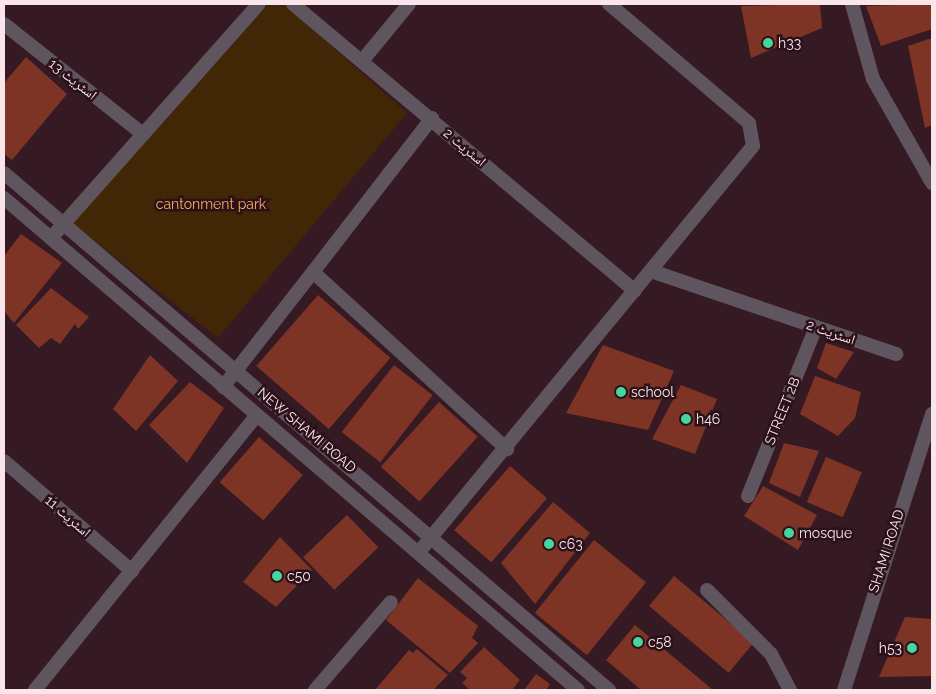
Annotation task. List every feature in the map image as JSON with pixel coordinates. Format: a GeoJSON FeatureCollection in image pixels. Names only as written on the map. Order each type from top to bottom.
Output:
{"type":"FeatureCollection","features":[{"type":"Feature","properties":{"kind":"street"},"geometry":{"type":"LineString","coordinates":[[51,238],[259,4]]}},
{"type":"Feature","properties":{"kind":"street","name":"اسٹریٹ 2"},"geometry":{"type":"LineString","coordinates":[[294,4],[432,118],[635,291]]}},
{"type":"Feature","properties":{"kind":"street"},"geometry":{"type":"LineString","coordinates":[[362,61],[409,4]]}},
{"type":"Feature","properties":{"kind":"street"},"geometry":{"type":"LineString","coordinates":[[419,552],[507,449],[753,146],[754,134],[749,123],[608,4]]}},
{"type":"Feature","properties":{"kind":"street"},"geometry":{"type":"LineString","coordinates":[[852,4],[873,79],[932,183]]}},
{"type":"Feature","properties":{"kind":"street","name":"اسٹریٹ 13"},"geometry":{"type":"LineString","coordinates":[[4,24],[143,134]]}},
{"type":"Feature","properties":{"kind":"street"},"geometry":{"type":"LineString","coordinates":[[224,386],[238,372],[432,118]]}},
{"type":"Feature","properties":{"kind":"street","name":"NEW SHAMI ROAD"},"geometry":{"type":"LineString","coordinates":[[4,173],[64,222],[609,690]]}},
{"type":"Feature","properties":{"kind":"street","name":"NEW SHAMI ROAD"},"geometry":{"type":"LineString","coordinates":[[4,198],[578,690]]}},
{"type":"Feature","properties":{"kind":"street","name":"اسٹریٹ 2"},"geometry":{"type":"LineString","coordinates":[[651,271],[896,354]]}},
{"type":"Feature","properties":{"kind":"street"},"geometry":{"type":"LineString","coordinates":[[313,272],[507,449]]}},
{"type":"Feature","properties":{"kind":"street","name":"STREET 2B"},"geometry":{"type":"LineString","coordinates":[[748,496],[816,327]]}},
{"type":"Feature","properties":{"kind":"street","name":"SHAMI ROAD"},"geometry":{"type":"LineString","coordinates":[[844,690],[932,414]]}},
{"type":"Feature","properties":{"kind":"street"},"geometry":{"type":"LineString","coordinates":[[35,690],[257,415]]}},
{"type":"Feature","properties":{"kind":"street","name":"اسٹریٹ 11"},"geometry":{"type":"LineString","coordinates":[[4,461],[132,571]]}},
{"type":"Feature","properties":{"kind":"street"},"geometry":{"type":"LineString","coordinates":[[707,590],[771,654],[790,690]]}},
{"type":"Feature","properties":{"kind":"street"},"geometry":{"type":"LineString","coordinates":[[315,690],[391,602]]}},
{"type":"Feature","properties":{"kind":"green space","name":"cantonment park"},"geometry":{"type":"Polygon","coordinates":[[[269,4],[284,4],[407,113],[218,338],[72,223],[269,4]]]}},
{"type":"Feature","properties":{"kind":"building","name":"h33"},"geometry":{"type":"Polygon","coordinates":[[[820,4],[822,28],[751,58],[741,6],[820,4]]]}},
{"type":"Feature","properties":{"kind":"building"},"geometry":{"type":"Polygon","coordinates":[[[932,4],[932,29],[881,46],[866,6],[932,4]]]}},
{"type":"Feature","properties":{"kind":"building"},"geometry":{"type":"Polygon","coordinates":[[[932,38],[932,125],[925,128],[908,46],[932,38]]]}},
{"type":"Feature","properties":{"kind":"building"},"geometry":{"type":"Polygon","coordinates":[[[26,57],[67,94],[12,160],[4,154],[4,83],[26,57]]]}},
{"type":"Feature","properties":{"kind":"building"},"geometry":{"type":"Polygon","coordinates":[[[21,234],[62,263],[14,323],[4,311],[4,256],[21,234]]]}},
{"type":"Feature","properties":{"kind":"building"},"geometry":{"type":"Polygon","coordinates":[[[51,288],[89,317],[78,329],[75,324],[60,344],[51,338],[39,348],[16,325],[51,288]]]}},
{"type":"Feature","properties":{"kind":"building"},"geometry":{"type":"Polygon","coordinates":[[[318,295],[390,358],[329,429],[256,366],[318,295]]]}},
{"type":"Feature","properties":{"kind":"building"},"geometry":{"type":"Polygon","coordinates":[[[826,343],[854,352],[836,379],[817,368],[826,343]]]}},
{"type":"Feature","properties":{"kind":"building","name":"school"},"geometry":{"type":"Polygon","coordinates":[[[603,345],[674,371],[648,430],[566,413],[603,345]]]}},
{"type":"Feature","properties":{"kind":"building"},"geometry":{"type":"Polygon","coordinates":[[[150,355],[178,381],[136,431],[113,409],[150,355]]]}},
{"type":"Feature","properties":{"kind":"building"},"geometry":{"type":"Polygon","coordinates":[[[394,365],[433,395],[380,462],[342,432],[394,365]]]}},
{"type":"Feature","properties":{"kind":"building"},"geometry":{"type":"Polygon","coordinates":[[[815,376],[861,392],[855,418],[838,436],[800,414],[815,376]]]}},
{"type":"Feature","properties":{"kind":"building"},"geometry":{"type":"Polygon","coordinates":[[[190,382],[224,408],[187,463],[149,425],[190,382]]]}},
{"type":"Feature","properties":{"kind":"building","name":"h46"},"geometry":{"type":"Polygon","coordinates":[[[681,385],[717,399],[695,454],[652,439],[681,385]]]}},
{"type":"Feature","properties":{"kind":"building"},"geometry":{"type":"Polygon","coordinates":[[[439,402],[478,437],[419,501],[381,467],[439,402]]]}},
{"type":"Feature","properties":{"kind":"building"},"geometry":{"type":"Polygon","coordinates":[[[259,437],[303,475],[263,520],[220,482],[259,437]]]}},
{"type":"Feature","properties":{"kind":"building"},"geometry":{"type":"Polygon","coordinates":[[[784,443],[819,451],[800,497],[769,483],[784,443]]]}},
{"type":"Feature","properties":{"kind":"building"},"geometry":{"type":"Polygon","coordinates":[[[826,457],[862,472],[843,517],[807,502],[826,457]]]}},
{"type":"Feature","properties":{"kind":"building"},"geometry":{"type":"Polygon","coordinates":[[[510,466],[547,498],[491,562],[454,530],[510,466]]]}},
{"type":"Feature","properties":{"kind":"building","name":"mosque"},"geometry":{"type":"Polygon","coordinates":[[[763,486],[817,515],[798,550],[744,516],[763,486]]]}},
{"type":"Feature","properties":{"kind":"building","name":"c63"},"geometry":{"type":"Polygon","coordinates":[[[553,502],[590,533],[535,604],[501,563],[553,502]]]}},
{"type":"Feature","properties":{"kind":"building"},"geometry":{"type":"Polygon","coordinates":[[[347,515],[378,547],[334,590],[303,557],[347,515]]]}},
{"type":"Feature","properties":{"kind":"building","name":"c50"},"geometry":{"type":"Polygon","coordinates":[[[280,537],[312,570],[276,607],[243,582],[280,537]]]}},
{"type":"Feature","properties":{"kind":"building"},"geometry":{"type":"Polygon","coordinates":[[[594,540],[646,582],[587,655],[535,613],[594,540]]]}},
{"type":"Feature","properties":{"kind":"building"},"geometry":{"type":"Polygon","coordinates":[[[674,576],[754,643],[729,673],[649,606],[674,576]]]}},
{"type":"Feature","properties":{"kind":"building"},"geometry":{"type":"Polygon","coordinates":[[[418,578],[478,626],[472,638],[478,643],[450,673],[386,620],[418,578]]]}},
{"type":"Feature","properties":{"kind":"building","name":"h53"},"geometry":{"type":"Polygon","coordinates":[[[905,617],[932,619],[932,676],[879,677],[905,617]]]}},
{"type":"Feature","properties":{"kind":"building","name":"c58"},"geometry":{"type":"Polygon","coordinates":[[[635,625],[713,690],[641,690],[606,660],[635,625]]]}},
{"type":"Feature","properties":{"kind":"building"},"geometry":{"type":"Polygon","coordinates":[[[484,647],[520,680],[512,690],[470,690],[462,683],[467,678],[460,672],[484,647]]]}},
{"type":"Feature","properties":{"kind":"building"},"geometry":{"type":"Polygon","coordinates":[[[417,649],[448,675],[433,690],[375,690],[409,650],[413,653],[417,649]]]}},
{"type":"Feature","properties":{"kind":"building"},"geometry":{"type":"Polygon","coordinates":[[[536,674],[550,684],[546,690],[524,690],[536,674]]]}},
{"type":"Feature","properties":{"kind":"place","name":"h33"},"geometry":{"type":"Point","coordinates":[768,43]}},
{"type":"Feature","properties":{"kind":"place","name":"school"},"geometry":{"type":"Point","coordinates":[621,392]}},
{"type":"Feature","properties":{"kind":"place","name":"h46"},"geometry":{"type":"Point","coordinates":[686,419]}},
{"type":"Feature","properties":{"kind":"place","name":"mosque"},"geometry":{"type":"Point","coordinates":[789,533]}},
{"type":"Feature","properties":{"kind":"place","name":"c63"},"geometry":{"type":"Point","coordinates":[549,544]}},
{"type":"Feature","properties":{"kind":"place","name":"c50"},"geometry":{"type":"Point","coordinates":[277,576]}},
{"type":"Feature","properties":{"kind":"place","name":"c58"},"geometry":{"type":"Point","coordinates":[638,642]}},
{"type":"Feature","properties":{"kind":"place","name":"h53"},"geometry":{"type":"Point","coordinates":[912,648]}}]}
